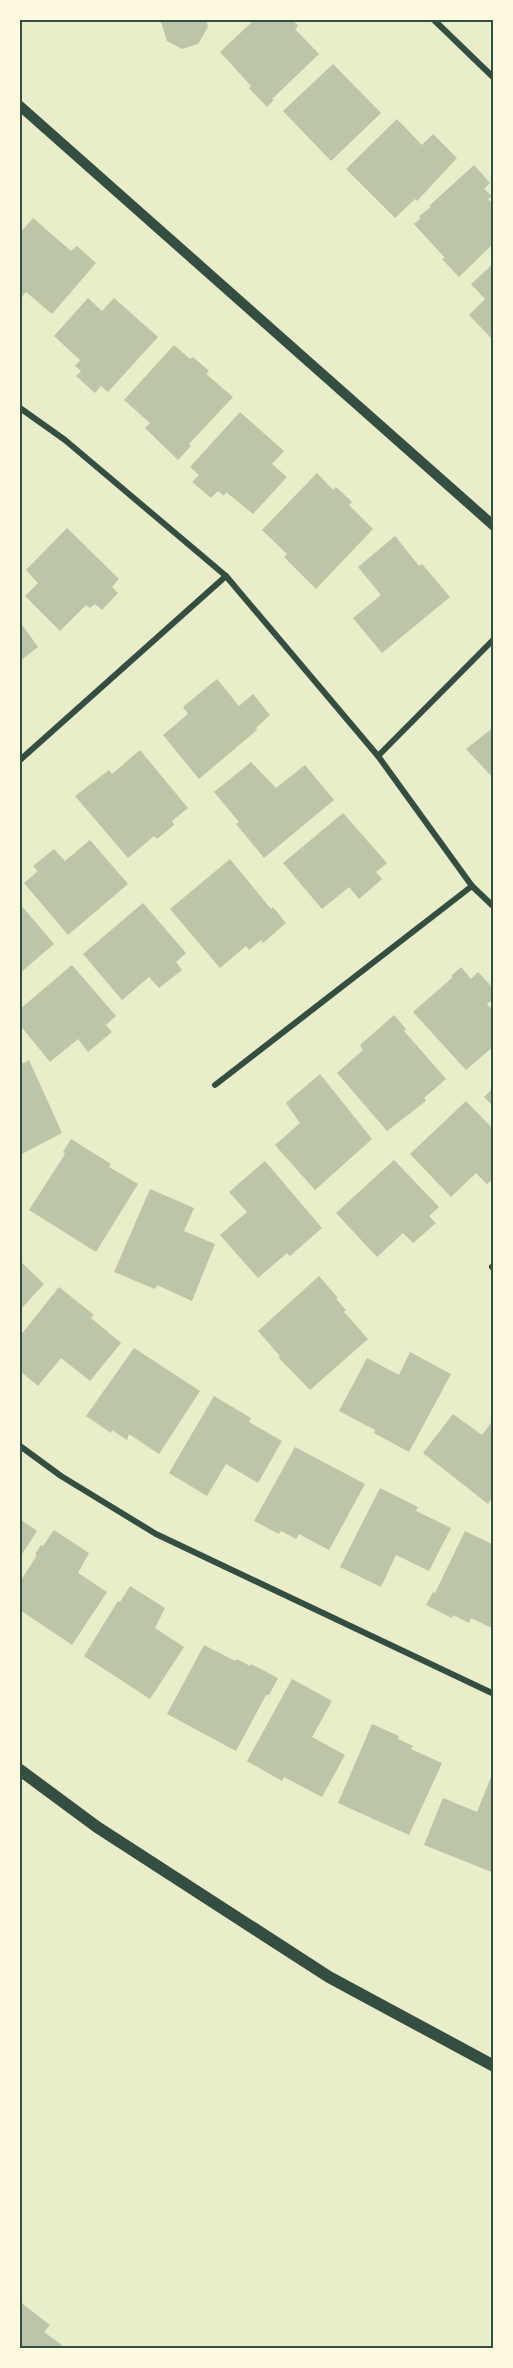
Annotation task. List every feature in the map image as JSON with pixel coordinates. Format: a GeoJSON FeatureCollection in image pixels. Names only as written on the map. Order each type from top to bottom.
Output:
{"type":"FeatureCollection","features":[{"type":"Feature","properties":{"kind":"main road"},"geometry":{"type":"LineString","coordinates":[[20,1770],[97,1827],[319,1971],[494,2066]]}},
{"type":"Feature","properties":{"kind":"street"},"geometry":{"type":"LineString","coordinates":[[434,20],[494,78]]}},
{"type":"Feature","properties":{"kind":"street"},"geometry":{"type":"LineString","coordinates":[[20,106],[494,526]]}},
{"type":"Feature","properties":{"kind":"street"},"geometry":{"type":"LineString","coordinates":[[20,408],[65,440],[226,576],[378,756],[472,886],[494,907]]}},
{"type":"Feature","properties":{"kind":"street"},"geometry":{"type":"LineString","coordinates":[[20,760],[226,576]]}},
{"type":"Feature","properties":{"kind":"street"},"geometry":{"type":"LineString","coordinates":[[378,756],[494,639]]}},
{"type":"Feature","properties":{"kind":"street"},"geometry":{"type":"LineString","coordinates":[[215,1085],[472,886]]}},
{"type":"Feature","properties":{"kind":"street"},"geometry":{"type":"LineString","coordinates":[[20,1446],[61,1476],[156,1534],[494,1694]]}},
{"type":"Feature","properties":{"kind":"building"},"geometry":{"type":"Polygon","coordinates":[[[162,20],[206,20],[208,27],[198,44],[182,49],[167,41],[162,20]]]}},
{"type":"Feature","properties":{"kind":"building"},"geometry":{"type":"Polygon","coordinates":[[[254,20],[293,20],[298,26],[295,29],[319,54],[272,99],[274,100],[267,107],[220,52],[254,20]]]}},
{"type":"Feature","properties":{"kind":"building"},"geometry":{"type":"Polygon","coordinates":[[[333,64],[381,113],[331,161],[283,111],[333,64]]]}},
{"type":"Feature","properties":{"kind":"building"},"geometry":{"type":"Polygon","coordinates":[[[397,119],[422,145],[433,134],[457,158],[417,201],[415,199],[395,218],[346,169],[397,119]]]}},
{"type":"Feature","properties":{"kind":"building"},"geometry":{"type":"Polygon","coordinates":[[[474,165],[490,183],[484,189],[492,196],[488,199],[494,205],[494,243],[459,277],[414,224],[421,218],[419,216],[431,207],[429,206],[474,165]]]}},
{"type":"Feature","properties":{"kind":"building"},"geometry":{"type":"Polygon","coordinates":[[[33,218],[71,251],[77,246],[96,263],[52,314],[26,292],[20,299],[20,233],[33,218]]]}},
{"type":"Feature","properties":{"kind":"building"},"geometry":{"type":"Polygon","coordinates":[[[494,263],[494,341],[469,315],[485,299],[471,284],[494,263]]]}},
{"type":"Feature","properties":{"kind":"building"},"geometry":{"type":"Polygon","coordinates":[[[88,298],[102,311],[114,298],[158,337],[108,392],[101,386],[95,393],[76,376],[81,371],[75,366],[80,360],[54,336],[88,298]]]}},
{"type":"Feature","properties":{"kind":"building"},"geometry":{"type":"Polygon","coordinates":[[[174,345],[209,371],[206,374],[233,397],[189,444],[191,446],[178,460],[145,428],[150,423],[124,400],[174,345]]]}},
{"type":"Feature","properties":{"kind":"building"},"geometry":{"type":"Polygon","coordinates":[[[240,412],[284,451],[272,464],[287,477],[253,514],[226,492],[224,496],[218,491],[211,498],[192,482],[199,475],[190,467],[240,412]]]}},
{"type":"Feature","properties":{"kind":"building"},"geometry":{"type":"Polygon","coordinates":[[[317,473],[333,490],[336,487],[352,502],[349,505],[373,529],[316,589],[284,557],[287,554],[262,530],[317,473]]]}},
{"type":"Feature","properties":{"kind":"building"},"geometry":{"type":"Polygon","coordinates":[[[67,528],[119,579],[112,587],[118,593],[102,610],[95,604],[90,608],[86,605],[60,631],[25,596],[38,583],[26,570],[67,528]]]}},
{"type":"Feature","properties":{"kind":"building"},"geometry":{"type":"Polygon","coordinates":[[[395,536],[419,566],[422,564],[450,597],[382,653],[353,618],[381,595],[358,567],[395,536]]]}},
{"type":"Feature","properties":{"kind":"building"},"geometry":{"type":"Polygon","coordinates":[[[20,622],[38,647],[20,661],[20,622]]]}},
{"type":"Feature","properties":{"kind":"building"},"geometry":{"type":"Polygon","coordinates":[[[217,679],[239,706],[253,694],[270,715],[256,728],[257,730],[199,779],[163,735],[188,714],[183,707],[217,679]]]}},
{"type":"Feature","properties":{"kind":"building"},"geometry":{"type":"Polygon","coordinates":[[[494,727],[494,779],[466,749],[494,727]]]}},
{"type":"Feature","properties":{"kind":"building"},"geometry":{"type":"Polygon","coordinates":[[[140,750],[188,808],[172,821],[174,825],[157,839],[154,836],[128,858],[75,796],[109,770],[112,774],[140,750]]]}},
{"type":"Feature","properties":{"kind":"building"},"geometry":{"type":"Polygon","coordinates":[[[251,762],[276,788],[305,765],[334,800],[264,858],[236,824],[239,822],[214,792],[251,762]]]}},
{"type":"Feature","properties":{"kind":"building"},"geometry":{"type":"Polygon","coordinates":[[[343,813],[387,863],[376,872],[382,879],[359,899],[349,887],[322,909],[283,863],[343,813]]]}},
{"type":"Feature","properties":{"kind":"building"},"geometry":{"type":"Polygon","coordinates":[[[90,840],[128,884],[68,935],[24,883],[38,871],[33,866],[54,849],[65,861],[90,840]]]}},
{"type":"Feature","properties":{"kind":"building"},"geometry":{"type":"Polygon","coordinates":[[[230,859],[271,909],[273,907],[286,923],[263,943],[261,940],[249,950],[246,946],[220,968],[170,909],[230,859]]]}},
{"type":"Feature","properties":{"kind":"building"},"geometry":{"type":"Polygon","coordinates":[[[143,903],[186,953],[176,962],[182,970],[159,988],[149,977],[122,1000],[83,954],[143,903]]]}},
{"type":"Feature","properties":{"kind":"building"},"geometry":{"type":"Polygon","coordinates":[[[20,904],[54,944],[20,973],[20,904]]]}},
{"type":"Feature","properties":{"kind":"building"},"geometry":{"type":"Polygon","coordinates":[[[72,965],[116,1016],[106,1025],[112,1032],[88,1052],[78,1039],[50,1062],[20,1025],[20,1009],[72,965]]]}},
{"type":"Feature","properties":{"kind":"building"},"geometry":{"type":"Polygon","coordinates":[[[461,967],[471,979],[478,972],[494,989],[494,998],[487,1004],[494,1011],[494,1046],[466,1070],[413,1012],[453,977],[451,976],[461,967]]]}},
{"type":"Feature","properties":{"kind":"building"},"geometry":{"type":"Polygon","coordinates":[[[394,1015],[406,1029],[404,1031],[446,1079],[424,1098],[426,1101],[387,1131],[337,1073],[363,1050],[360,1045],[394,1015]]]}},
{"type":"Feature","properties":{"kind":"building"},"geometry":{"type":"Polygon","coordinates":[[[29,1060],[62,1133],[20,1155],[20,1065],[29,1060]]]}},
{"type":"Feature","properties":{"kind":"building"},"geometry":{"type":"Polygon","coordinates":[[[320,1074],[372,1139],[315,1190],[275,1145],[300,1123],[286,1103],[320,1074]]]}},
{"type":"Feature","properties":{"kind":"building"},"geometry":{"type":"Polygon","coordinates":[[[494,1087],[494,1107],[484,1097],[494,1087]]]}},
{"type":"Feature","properties":{"kind":"building"},"geometry":{"type":"Polygon","coordinates":[[[466,1101],[494,1130],[494,1178],[487,1184],[476,1173],[451,1197],[410,1154],[466,1101]]]}},
{"type":"Feature","properties":{"kind":"building"},"geometry":{"type":"Polygon","coordinates":[[[71,1139],[111,1164],[109,1167],[138,1184],[96,1252],[29,1210],[65,1154],[63,1152],[71,1139]]]}},
{"type":"Feature","properties":{"kind":"building"},"geometry":{"type":"Polygon","coordinates":[[[394,1160],[439,1207],[429,1216],[436,1223],[413,1243],[403,1233],[377,1257],[336,1213],[394,1160]]]}},
{"type":"Feature","properties":{"kind":"building"},"geometry":{"type":"Polygon","coordinates":[[[265,1161],[322,1228],[290,1256],[287,1253],[258,1278],[220,1235],[247,1212],[229,1192],[265,1161]]]}},
{"type":"Feature","properties":{"kind":"building"},"geometry":{"type":"Polygon","coordinates":[[[150,1189],[194,1208],[184,1231],[215,1244],[192,1301],[157,1285],[155,1289],[114,1272],[150,1189]]]}},
{"type":"Feature","properties":{"kind":"building"},"geometry":{"type":"Polygon","coordinates":[[[20,1261],[44,1284],[20,1310],[20,1261]]]}},
{"type":"Feature","properties":{"kind":"building"},"geometry":{"type":"Polygon","coordinates":[[[319,1276],[338,1298],[336,1299],[346,1310],[344,1312],[368,1339],[310,1390],[278,1357],[280,1356],[258,1331],[319,1276]]]}},
{"type":"Feature","properties":{"kind":"building"},"geometry":{"type":"Polygon","coordinates":[[[59,1287],[94,1315],[91,1318],[121,1343],[90,1381],[61,1358],[38,1386],[20,1371],[20,1336],[59,1287]]]}},
{"type":"Feature","properties":{"kind":"building"},"geometry":{"type":"Polygon","coordinates":[[[134,1348],[200,1391],[159,1454],[129,1434],[127,1440],[112,1430],[111,1433],[86,1416],[134,1348]]]}},
{"type":"Feature","properties":{"kind":"building"},"geometry":{"type":"Polygon","coordinates":[[[410,1352],[451,1374],[409,1452],[339,1411],[367,1358],[399,1375],[410,1352]]]}},
{"type":"Feature","properties":{"kind":"building"},"geometry":{"type":"Polygon","coordinates":[[[214,1396],[251,1418],[249,1422],[282,1441],[258,1483],[226,1464],[207,1496],[169,1473],[214,1396]]]}},
{"type":"Feature","properties":{"kind":"building"},"geometry":{"type":"Polygon","coordinates":[[[453,1414],[482,1435],[494,1419],[494,1496],[488,1504],[423,1453],[453,1414]]]}},
{"type":"Feature","properties":{"kind":"building"},"geometry":{"type":"Polygon","coordinates":[[[295,1447],[365,1484],[329,1550],[299,1534],[296,1539],[281,1531],[279,1534],[254,1521],[295,1447]]]}},
{"type":"Feature","properties":{"kind":"building"},"geometry":{"type":"Polygon","coordinates":[[[380,1488],[418,1507],[416,1511],[451,1528],[429,1571],[396,1555],[381,1587],[340,1567],[380,1488]]]}},
{"type":"Feature","properties":{"kind":"building"},"geometry":{"type":"Polygon","coordinates":[[[20,1519],[37,1531],[20,1557],[20,1519]]]}},
{"type":"Feature","properties":{"kind":"building"},"geometry":{"type":"Polygon","coordinates":[[[54,1530],[89,1553],[78,1573],[107,1592],[72,1645],[20,1610],[20,1582],[37,1555],[35,1554],[54,1530]]]}},
{"type":"Feature","properties":{"kind":"building"},"geometry":{"type":"Polygon","coordinates":[[[465,1531],[494,1545],[494,1629],[471,1618],[469,1623],[453,1615],[452,1618],[426,1605],[433,1592],[435,1593],[465,1531]]]}},
{"type":"Feature","properties":{"kind":"building"},"geometry":{"type":"Polygon","coordinates":[[[130,1586],[165,1608],[155,1628],[184,1647],[150,1699],[84,1656],[130,1586]]]}},
{"type":"Feature","properties":{"kind":"building"},"geometry":{"type":"Polygon","coordinates":[[[204,1645],[235,1661],[237,1659],[250,1666],[251,1664],[278,1678],[269,1695],[266,1695],[236,1751],[167,1714],[204,1645]]]}},
{"type":"Feature","properties":{"kind":"building"},"geometry":{"type":"Polygon","coordinates":[[[292,1679],[332,1701],[312,1737],[345,1755],[322,1797],[284,1777],[282,1781],[247,1761],[292,1679]]]}},
{"type":"Feature","properties":{"kind":"building"},"geometry":{"type":"Polygon","coordinates":[[[372,1724],[399,1736],[398,1739],[413,1746],[411,1749],[442,1763],[409,1835],[338,1803],[372,1724]]]}},
{"type":"Feature","properties":{"kind":"building"},"geometry":{"type":"Polygon","coordinates":[[[493,1772],[494,1873],[424,1845],[443,1798],[477,1812],[493,1772]]]}},
{"type":"Feature","properties":{"kind":"building"},"geometry":{"type":"Polygon","coordinates":[[[20,2302],[50,2325],[44,2332],[62,2345],[60,2348],[20,2348],[20,2302]]]}}]}
